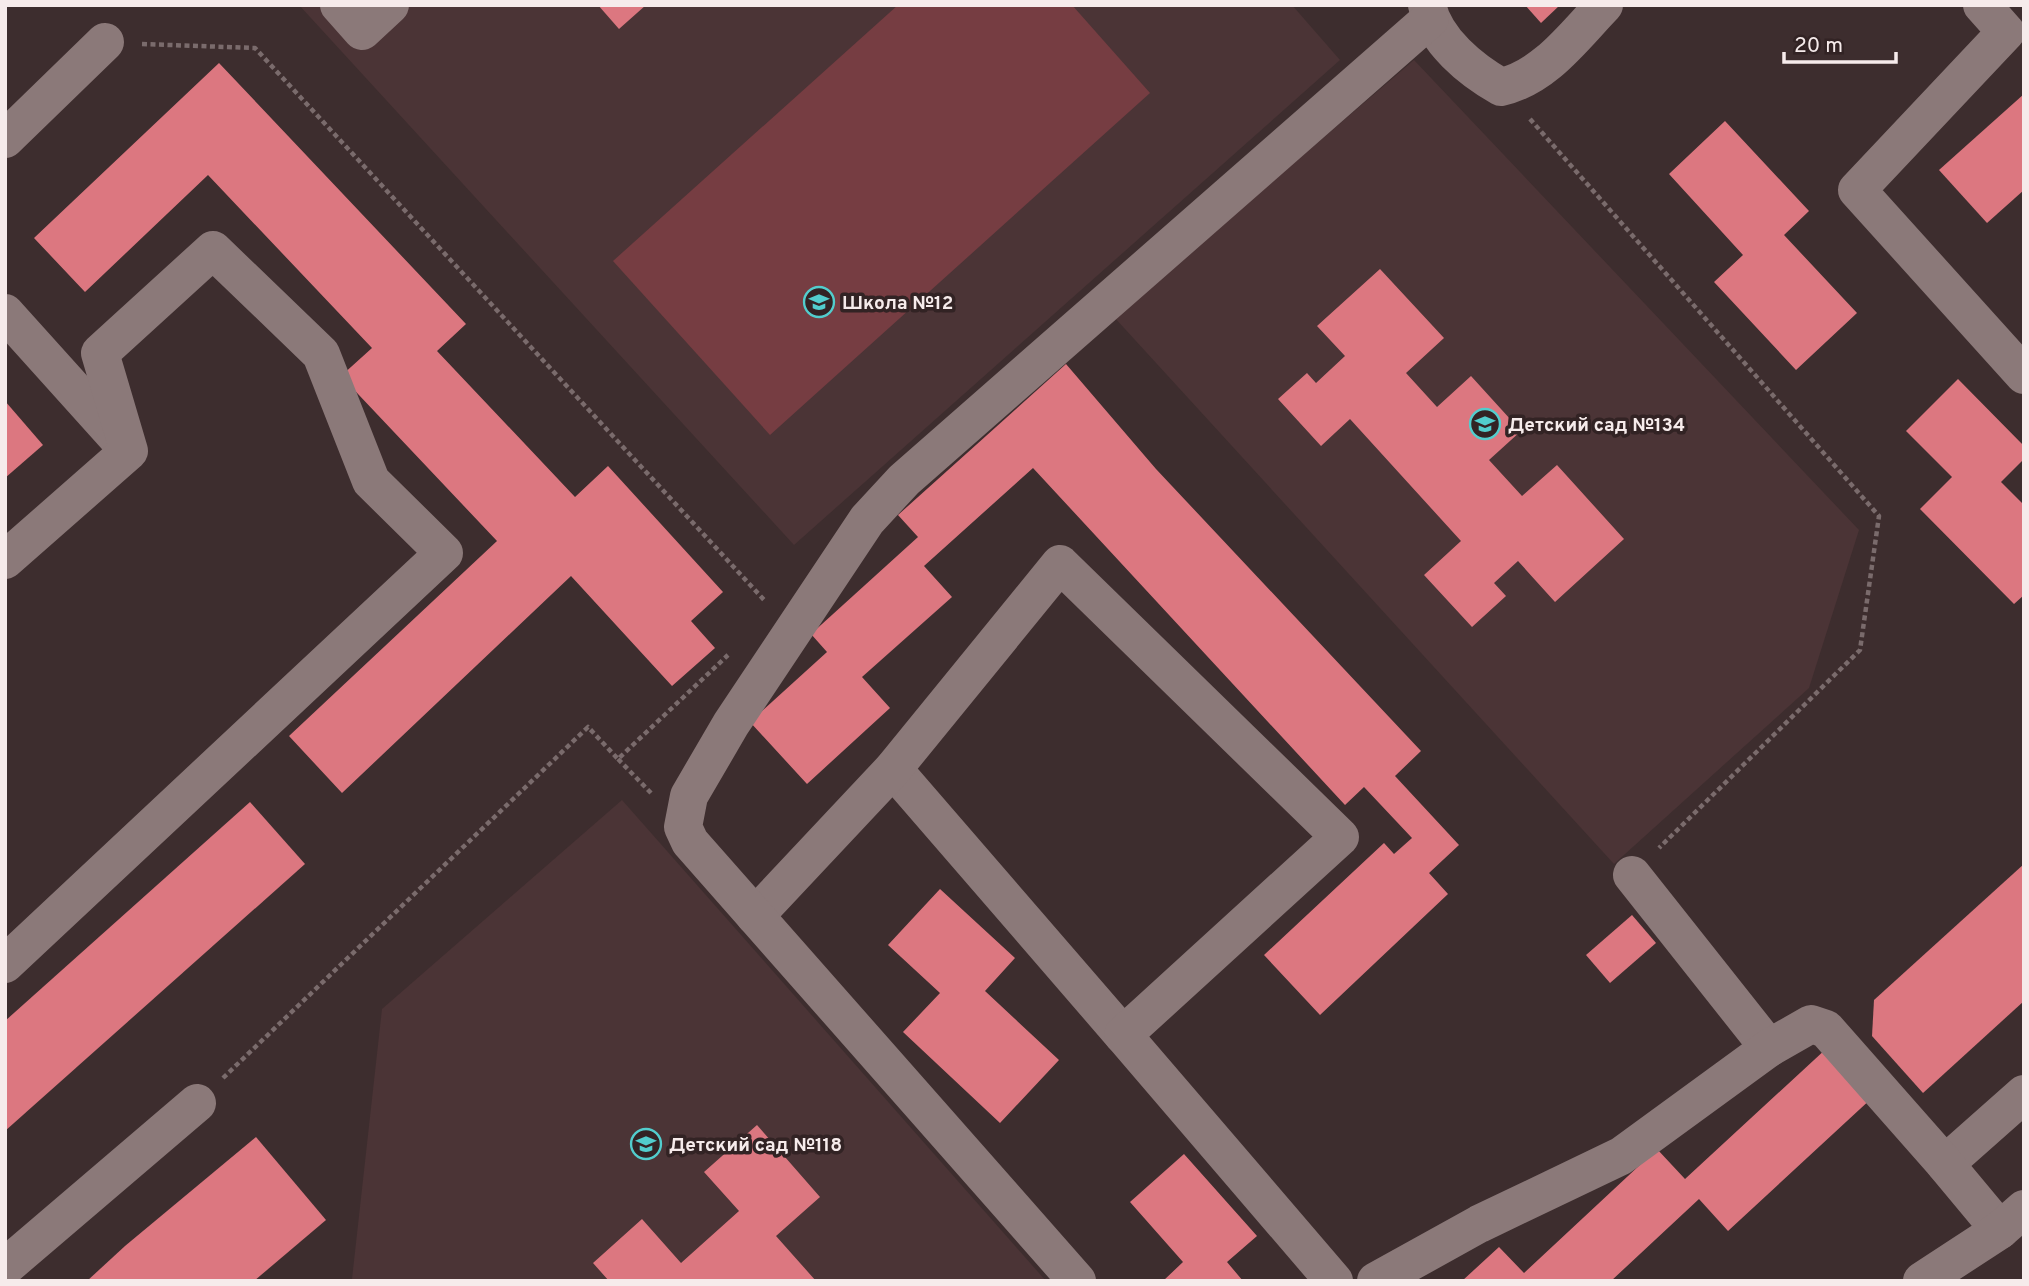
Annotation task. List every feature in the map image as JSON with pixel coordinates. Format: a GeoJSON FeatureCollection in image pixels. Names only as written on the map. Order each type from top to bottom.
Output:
{"type":"FeatureCollection","features":[{"type":"Feature","properties":{"kind":"street"},"geometry":{"type":"LineString","coordinates":[[339,5],[362,32],[390,5]]}},
{"type":"Feature","properties":{"kind":"street"},"geometry":{"type":"LineString","coordinates":[[1077,1281],[690,842],[683,827],[689,796],[731,724],[867,520],[904,480],[1429,12],[1456,53],[1473,69],[1501,87],[1535,73],[1604,5]]}},
{"type":"Feature","properties":{"kind":"street"},"geometry":{"type":"LineString","coordinates":[[1982,5],[2006,32],[1857,190],[2024,375]]}},
{"type":"Feature","properties":{"kind":"street"},"geometry":{"type":"LineString","coordinates":[[5,139],[105,42]]}},
{"type":"Feature","properties":{"kind":"street"},"geometry":{"type":"LineString","coordinates":[[5,964],[444,552],[371,481],[321,354],[213,250],[100,353],[129,451]]}},
{"type":"Feature","properties":{"kind":"street"},"geometry":{"type":"LineString","coordinates":[[5,313],[129,451]]}},
{"type":"Feature","properties":{"kind":"street"},"geometry":{"type":"LineString","coordinates":[[5,560],[129,451]]}},
{"type":"Feature","properties":{"kind":"street"},"geometry":{"type":"LineString","coordinates":[[755,916],[893,769],[1060,564],[1340,836],[1123,1035]]}},
{"type":"Feature","properties":{"kind":"street"},"geometry":{"type":"LineString","coordinates":[[893,769],[1334,1281]]}},
{"type":"Feature","properties":{"kind":"street"},"geometry":{"type":"LineString","coordinates":[[1632,875],[1769,1048]]}},
{"type":"Feature","properties":{"kind":"street"},"geometry":{"type":"LineString","coordinates":[[1376,1281],[1479,1224],[1621,1156],[1769,1048],[1811,1024],[1826,1029],[1945,1164],[2012,1220],[1922,1281]]}},
{"type":"Feature","properties":{"kind":"street"},"geometry":{"type":"LineString","coordinates":[[1945,1164],[2024,1094]]}},
{"type":"Feature","properties":{"kind":"street"},"geometry":{"type":"LineString","coordinates":[[5,1267],[197,1103]]}},
{"type":"Feature","properties":{"kind":"path"},"geometry":{"type":"LineString","coordinates":[[105,42],[255,48],[774,611]]}},
{"type":"Feature","properties":{"kind":"path"},"geometry":{"type":"LineString","coordinates":[[1501,87],[1879,516],[1860,650],[1632,875]]}},
{"type":"Feature","properties":{"kind":"path"},"geometry":{"type":"LineString","coordinates":[[197,1103],[588,727],[618,759],[735,648]]}},
{"type":"Feature","properties":{"kind":"shaded area","name":"Школа №12"},"geometry":{"type":"Polygon","coordinates":[[[299,5],[1292,5],[1340,60],[794,545],[299,5]]]}},
{"type":"Feature","properties":{"kind":"shaded area"},"geometry":{"type":"Polygon","coordinates":[[[898,5],[1072,5],[1150,93],[770,435],[613,261],[898,5]]]}},
{"type":"Feature","properties":{"kind":"shaded area","name":"Детский сад №134"},"geometry":{"type":"Polygon","coordinates":[[[1414,60],[1859,530],[1809,688],[1614,864],[1114,317],[1414,60]]]}},
{"type":"Feature","properties":{"kind":"shaded area","name":"Детский сад №118"},"geometry":{"type":"Polygon","coordinates":[[[622,800],[1046,1281],[352,1279],[382,1009],[622,800]]]}},
{"type":"Feature","properties":{"kind":"building"},"geometry":{"type":"Polygon","coordinates":[[[598,5],[646,5],[619,29],[598,5]]]}},
{"type":"Feature","properties":{"kind":"building"},"geometry":{"type":"Polygon","coordinates":[[[1525,5],[1560,5],[1541,23],[1525,5]]]}},
{"type":"Feature","properties":{"kind":"building"},"geometry":{"type":"Polygon","coordinates":[[[219,63],[466,324],[437,351],[575,497],[608,466],[723,592],[691,621],[715,648],[672,686],[571,576],[342,793],[289,736],[497,541],[341,376],[372,348],[208,175],[85,292],[34,238],[219,63]]]}},
{"type":"Feature","properties":{"kind":"building"},"geometry":{"type":"Polygon","coordinates":[[[2024,94],[2024,190],[1987,223],[1939,170],[2024,94]]]}},
{"type":"Feature","properties":{"kind":"building"},"geometry":{"type":"Polygon","coordinates":[[[1725,121],[1809,211],[1784,235],[1857,313],[1796,370],[1714,282],[1743,255],[1669,174],[1725,121]]]}},
{"type":"Feature","properties":{"kind":"building"},"geometry":{"type":"Polygon","coordinates":[[[1380,269],[1444,338],[1406,373],[1437,407],[1471,376],[1521,431],[1489,460],[1522,496],[1557,465],[1624,539],[1555,602],[1518,561],[1494,583],[1506,596],[1472,627],[1424,575],[1461,541],[1350,419],[1321,446],[1278,399],[1307,373],[1316,383],[1345,356],[1317,326],[1380,269]]]}},
{"type":"Feature","properties":{"kind":"building"},"geometry":{"type":"Polygon","coordinates":[[[1066,364],[1156,469],[1421,751],[1395,776],[1459,845],[1429,873],[1448,894],[1320,1015],[1264,955],[1384,843],[1394,854],[1412,838],[1364,787],[1345,805],[1033,468],[924,566],[952,597],[862,677],[890,708],[807,784],[750,722],[827,652],[811,634],[918,537],[898,515],[1066,364]]]}},
{"type":"Feature","properties":{"kind":"building"},"geometry":{"type":"Polygon","coordinates":[[[1958,379],[2024,446],[2024,459],[2001,482],[2024,505],[2024,595],[2014,604],[1920,509],[1952,477],[1906,431],[1958,379]]]}},
{"type":"Feature","properties":{"kind":"building"},"geometry":{"type":"Polygon","coordinates":[[[5,401],[43,445],[5,478],[5,401]]]}},
{"type":"Feature","properties":{"kind":"building"},"geometry":{"type":"Polygon","coordinates":[[[250,802],[305,864],[5,1131],[5,1021],[250,802]]]}},
{"type":"Feature","properties":{"kind":"building"},"geometry":{"type":"Polygon","coordinates":[[[2024,864],[2024,1001],[1923,1093],[1872,1036],[1874,1000],[2024,864]]]}},
{"type":"Feature","properties":{"kind":"building"},"geometry":{"type":"Polygon","coordinates":[[[940,889],[1015,958],[985,991],[1059,1060],[1000,1123],[903,1032],[940,993],[888,945],[940,889]]]}},
{"type":"Feature","properties":{"kind":"building"},"geometry":{"type":"Polygon","coordinates":[[[1632,915],[1656,943],[1610,983],[1586,955],[1632,915]]]}},
{"type":"Feature","properties":{"kind":"building"},"geometry":{"type":"Polygon","coordinates":[[[1827,1048],[1873,1097],[1728,1231],[1699,1199],[1611,1281],[1462,1281],[1499,1247],[1524,1273],[1657,1149],[1685,1179],[1827,1048]]]}},
{"type":"Feature","properties":{"kind":"building"},"geometry":{"type":"Polygon","coordinates":[[[757,1125],[820,1197],[776,1236],[816,1281],[609,1281],[593,1263],[642,1219],[681,1263],[739,1211],[704,1172],[757,1125]]]}},
{"type":"Feature","properties":{"kind":"building"},"geometry":{"type":"Polygon","coordinates":[[[256,1137],[326,1220],[254,1281],[87,1281],[125,1246],[256,1137]]]}},
{"type":"Feature","properties":{"kind":"building"},"geometry":{"type":"Polygon","coordinates":[[[1184,1154],[1257,1236],[1227,1262],[1243,1281],[1163,1281],[1183,1262],[1130,1202],[1184,1154]]]}},
{"type":"Feature","properties":{"kind":"place","name":"Школа №12"},"geometry":{"type":"Point","coordinates":[819,302]}},
{"type":"Feature","properties":{"kind":"place","name":"Детский сад №134"},"geometry":{"type":"Point","coordinates":[1485,424]}},
{"type":"Feature","properties":{"kind":"place","name":"Детский сад №118"},"geometry":{"type":"Point","coordinates":[646,1144]}}]}
